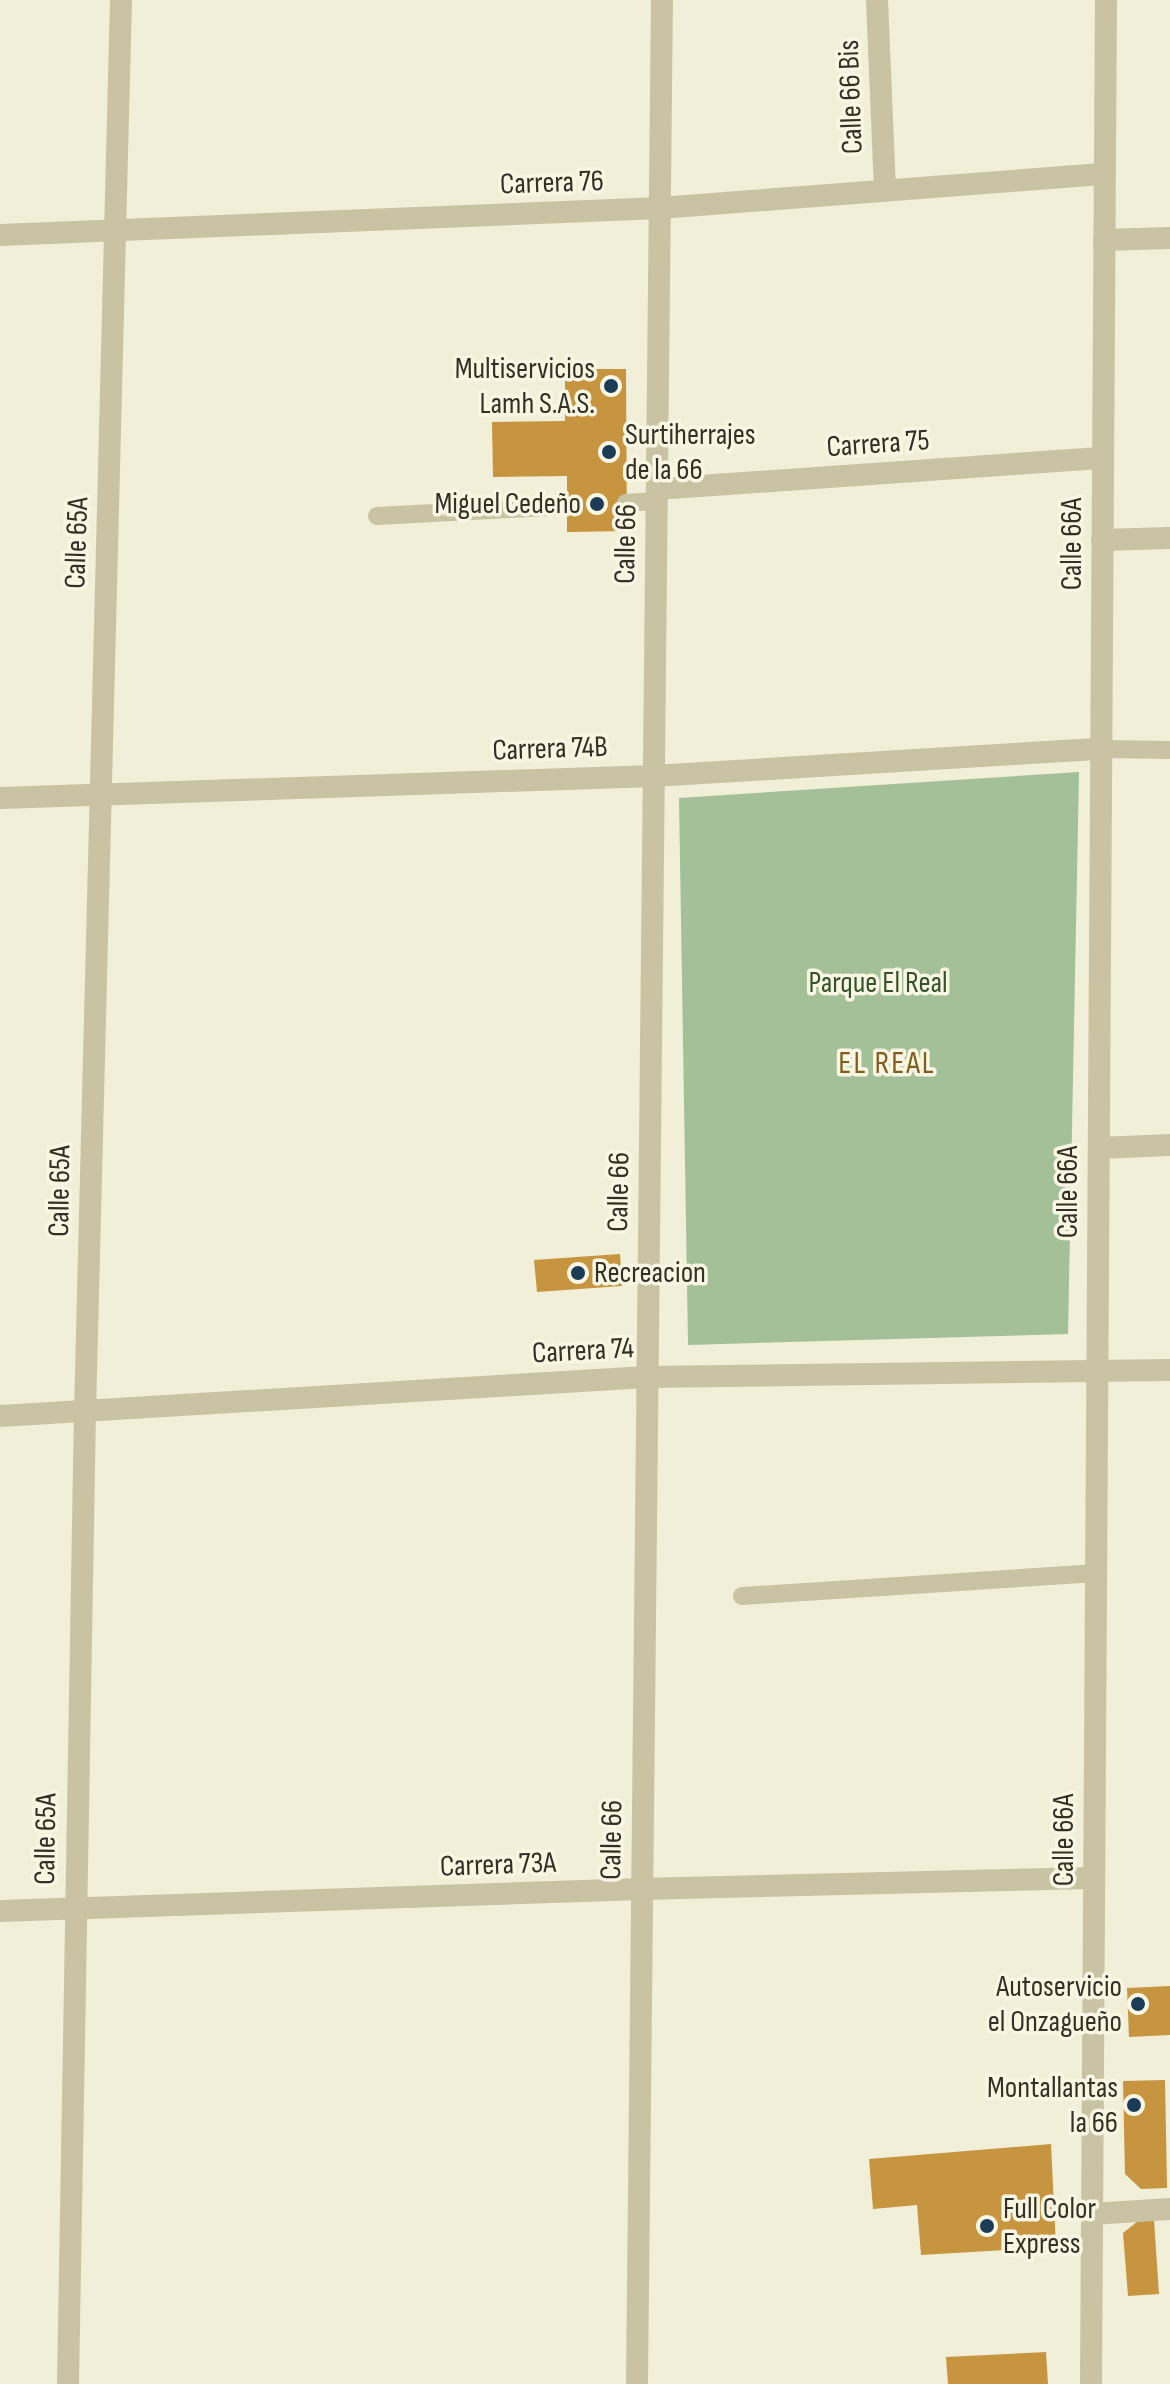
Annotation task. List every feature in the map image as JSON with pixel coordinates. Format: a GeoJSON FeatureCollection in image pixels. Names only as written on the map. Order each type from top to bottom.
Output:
{"type":"FeatureCollection","features":[{"type":"Feature","properties":{"kind":"street","name":"Calle 65A"},"geometry":{"type":"LineString","coordinates":[[68,2384],[85,1411],[121,0]]}},
{"type":"Feature","properties":{"kind":"street","name":"Calle 66"},"geometry":{"type":"LineString","coordinates":[[637,2384],[662,0]]}},
{"type":"Feature","properties":{"kind":"street","name":"Calle 66 Bis"},"geometry":{"type":"LineString","coordinates":[[877,0],[885,191]]}},
{"type":"Feature","properties":{"kind":"street","name":"Calle 66A"},"geometry":{"type":"LineString","coordinates":[[1091,2384],[1106,0]]}},
{"type":"Feature","properties":{"kind":"street","name":"Carrera 76"},"geometry":{"type":"LineString","coordinates":[[0,235],[660,208],[1105,174]]}},
{"type":"Feature","properties":{"kind":"street"},"geometry":{"type":"LineString","coordinates":[[1104,240],[1170,238]]}},
{"type":"Feature","properties":{"kind":"street","name":"Carrera 75"},"geometry":{"type":"LineString","coordinates":[[657,495],[1103,458]]}},
{"type":"Feature","properties":{"kind":"street"},"geometry":{"type":"LineString","coordinates":[[1102,540],[1170,538]]}},
{"type":"Feature","properties":{"kind":"street","name":"Carrera 74B"},"geometry":{"type":"LineString","coordinates":[[0,798],[100,792],[654,776],[1101,749]]}},
{"type":"Feature","properties":{"kind":"street"},"geometry":{"type":"LineString","coordinates":[[1099,1148],[1170,1145]]}},
{"type":"Feature","properties":{"kind":"street","name":"Carrera 74"},"geometry":{"type":"LineString","coordinates":[[0,1416],[647,1377],[1097,1368],[1170,1370]]}},
{"type":"Feature","properties":{"kind":"street","name":"Carrera 73A"},"geometry":{"type":"LineString","coordinates":[[0,1911],[642,1889],[1094,1878]]}},
{"type":"Feature","properties":{"kind":"street"},"geometry":{"type":"LineString","coordinates":[[1092,2214],[1170,2209]]}},
{"type":"Feature","properties":{"kind":"lane"},"geometry":{"type":"LineString","coordinates":[[626,503],[657,495]]}},
{"type":"Feature","properties":{"kind":"lane"},"geometry":{"type":"LineString","coordinates":[[377,516],[567,506]]}},
{"type":"Feature","properties":{"kind":"lane"},"geometry":{"type":"LineString","coordinates":[[1101,749],[1170,750]]}},
{"type":"Feature","properties":{"kind":"lane"},"geometry":{"type":"LineString","coordinates":[[742,1596],[1096,1573]]}},
{"type":"Feature","properties":{"kind":"green space","name":"Parque El Real"},"geometry":{"type":"Polygon","coordinates":[[[1079,772],[1068,1334],[688,1345],[679,798],[1079,772]]]}},
{"type":"Feature","properties":{"kind":"building"},"geometry":{"type":"Polygon","coordinates":[[[565,369],[626,369],[627,531],[567,532],[567,476],[493,477],[492,422],[565,421],[565,369]]]}},
{"type":"Feature","properties":{"kind":"building","name":"Recreacion"},"geometry":{"type":"Polygon","coordinates":[[[620,1254],[622,1286],[537,1292],[534,1260],[620,1254]]]}},
{"type":"Feature","properties":{"kind":"building"},"geometry":{"type":"Polygon","coordinates":[[[1170,1986],[1170,2035],[1129,2037],[1127,1988],[1170,1986]]]}},
{"type":"Feature","properties":{"kind":"building"},"geometry":{"type":"Polygon","coordinates":[[[1165,2080],[1167,2188],[1141,2189],[1125,2174],[1123,2081],[1165,2080]]]}},
{"type":"Feature","properties":{"kind":"building"},"geometry":{"type":"Polygon","coordinates":[[[1051,2144],[1056,2247],[921,2255],[917,2205],[873,2209],[869,2159],[1051,2144]]]}},
{"type":"Feature","properties":{"kind":"building"},"geometry":{"type":"Polygon","coordinates":[[[1154,2220],[1159,2294],[1128,2296],[1123,2233],[1138,2221],[1154,2220]]]}},
{"type":"Feature","properties":{"kind":"building"},"geometry":{"type":"Polygon","coordinates":[[[1046,2352],[1048,2384],[948,2384],[946,2357],[1046,2352]]]}},
{"type":"Feature","properties":{"kind":"place","name":"Multiservicios Lamh S.A.S."},"geometry":{"type":"Point","coordinates":[611,386]}},
{"type":"Feature","properties":{"kind":"place","name":"Surtiherrajes de la 66"},"geometry":{"type":"Point","coordinates":[609,452]}},
{"type":"Feature","properties":{"kind":"place","name":"Miguel Cedeño"},"geometry":{"type":"Point","coordinates":[597,504]}},
{"type":"Feature","properties":{"kind":"place","name":"Recreacion"},"geometry":{"type":"Point","coordinates":[578,1273]}},
{"type":"Feature","properties":{"kind":"place","name":"Autoservicio el Onzagueño"},"geometry":{"type":"Point","coordinates":[1138,2004]}},
{"type":"Feature","properties":{"kind":"place","name":"Montallantas la 66"},"geometry":{"type":"Point","coordinates":[1134,2105]}},
{"type":"Feature","properties":{"kind":"place","name":"Full Color Express"},"geometry":{"type":"Point","coordinates":[987,2226]}},
{"type":"Feature","properties":{"kind":"district","name":"EL REAL"},"geometry":{"type":"Point","coordinates":[887,1064]}}]}
